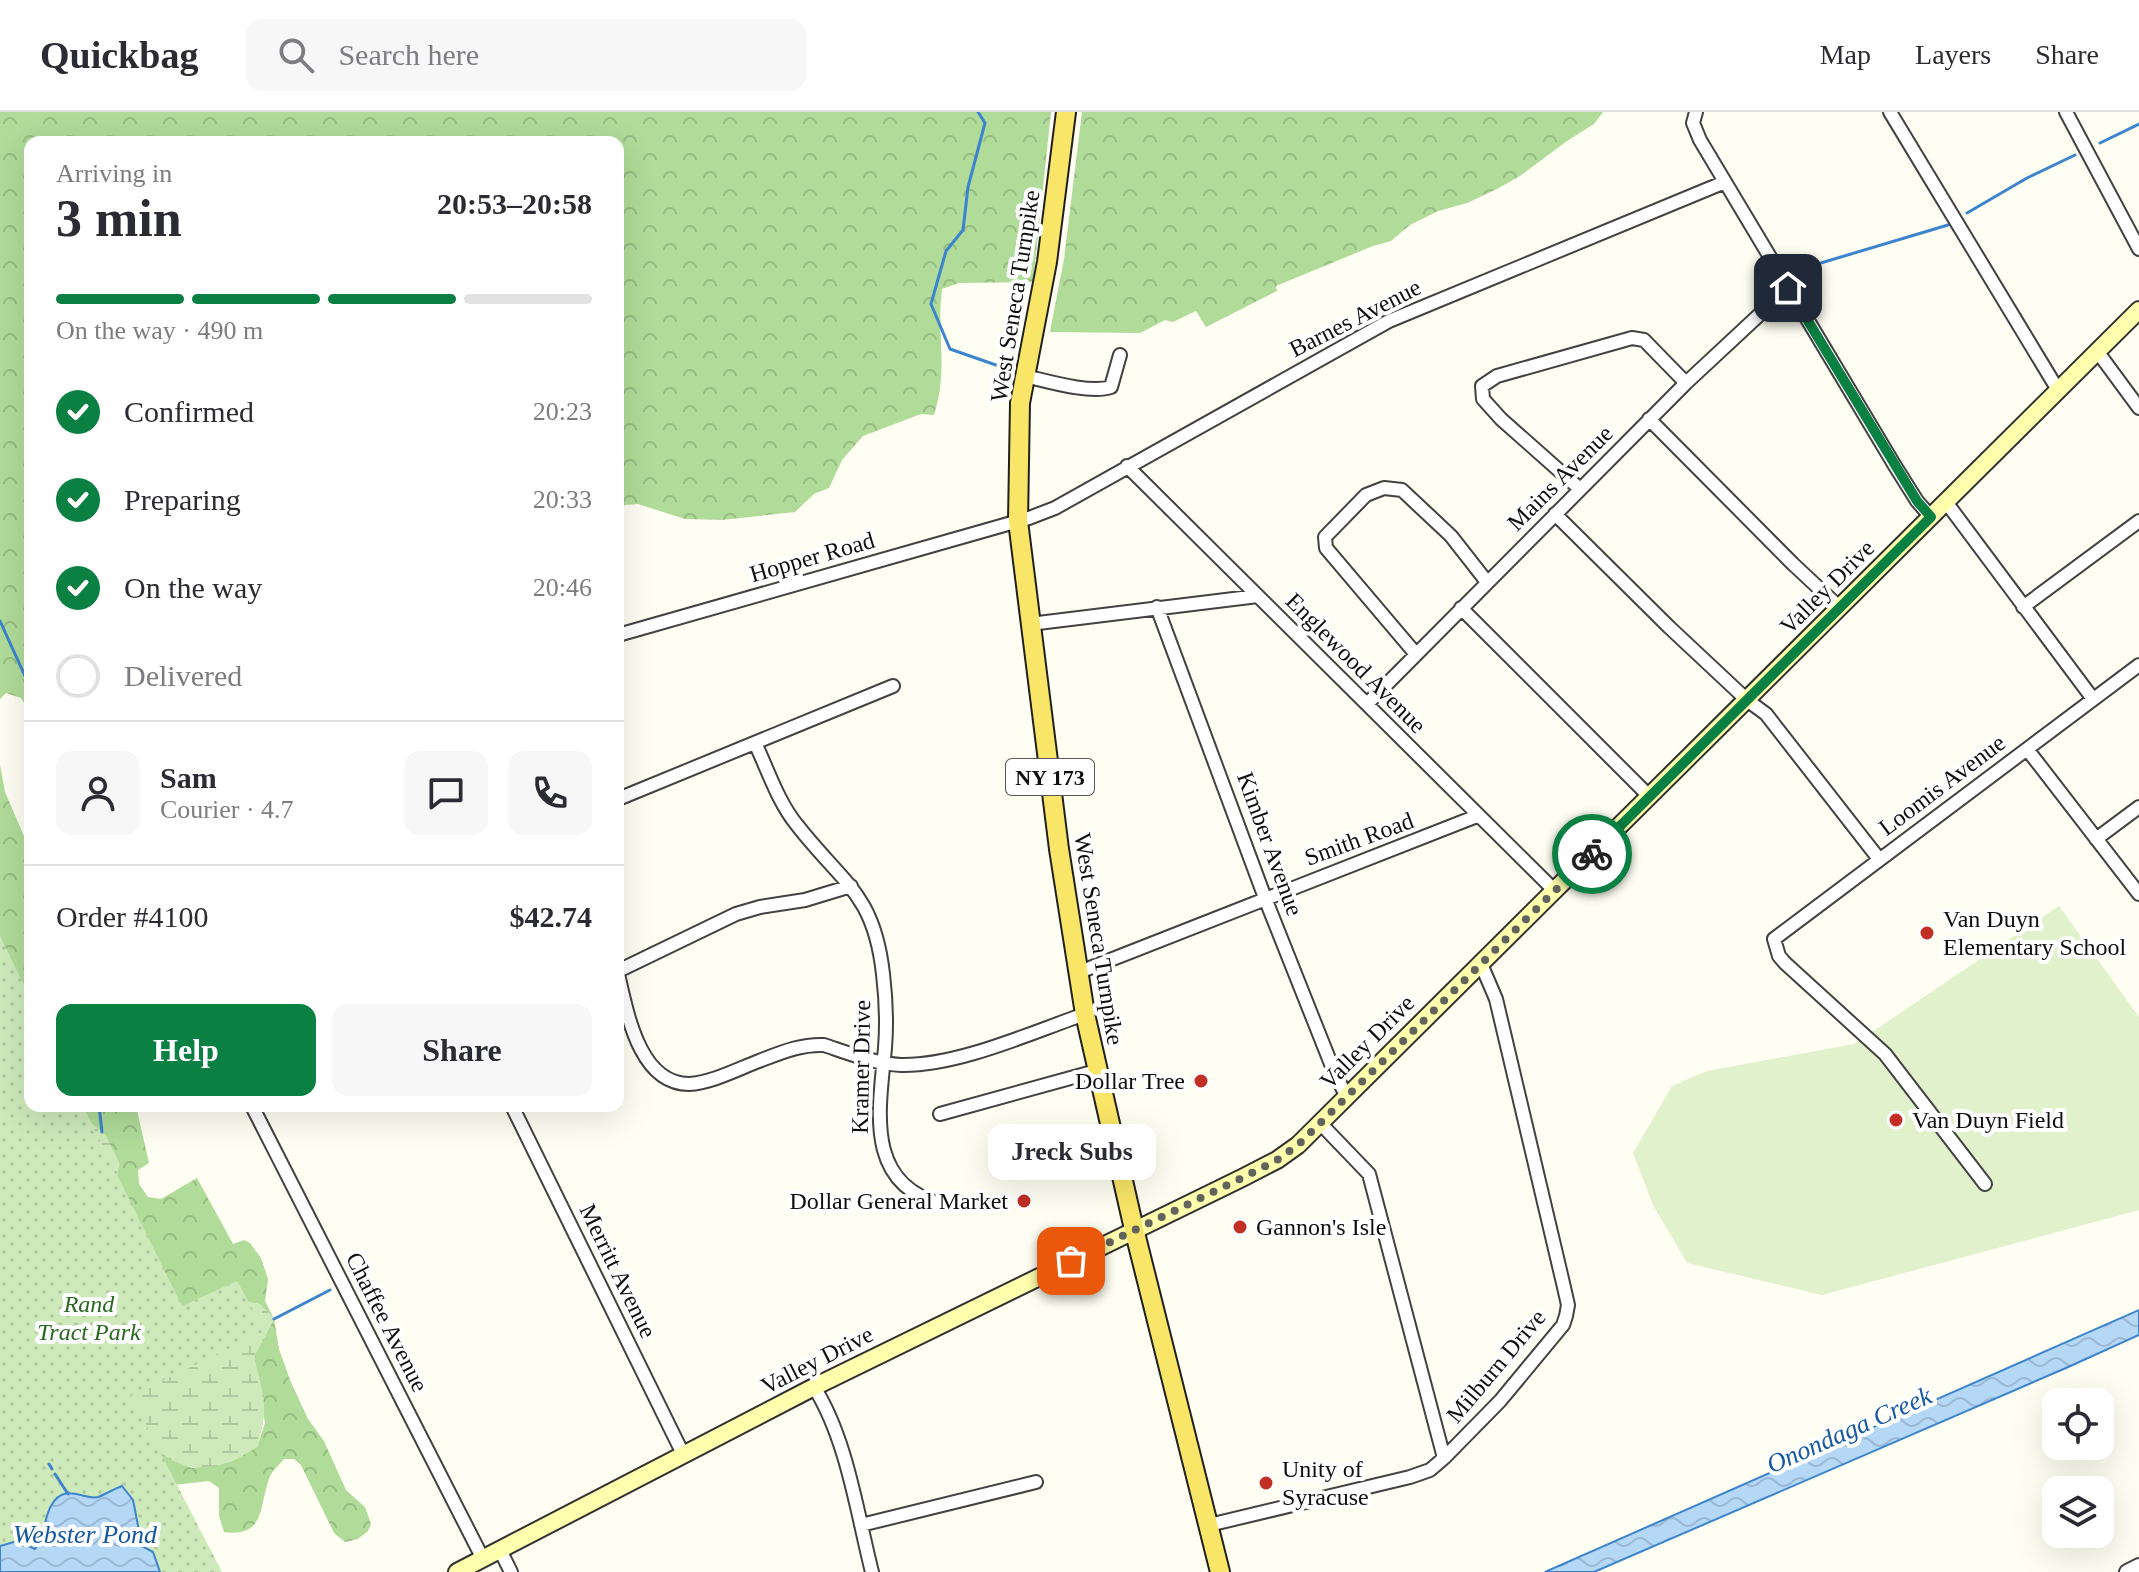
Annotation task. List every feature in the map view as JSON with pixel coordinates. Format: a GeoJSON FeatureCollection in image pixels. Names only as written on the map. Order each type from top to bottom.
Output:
{"type":"FeatureCollection","features":[{"type":"Feature","properties":{"kind":"main road","name":"West Seneca Turnpike"},"geometry":{"type":"LineString","coordinates":[[1066,112],[1047,262],[1025,376],[1018,436],[1018,521],[1077,973],[1096,1071],[1220,1572]]}},
{"type":"Feature","properties":{"kind":"main road","name":"Valley Drive"},"geometry":{"type":"LineString","coordinates":[[457,1572],[814,1387],[1277,1160],[1298,1145],[2139,310]]}},
{"type":"Feature","properties":{"kind":"street"},"geometry":{"type":"LineString","coordinates":[[1696,112],[1693,123],[1700,140],[1917,501],[1931,517]]}},
{"type":"Feature","properties":{"kind":"street"},"geometry":{"type":"LineString","coordinates":[[1890,112],[2058,390]]}},
{"type":"Feature","properties":{"kind":"street"},"geometry":{"type":"LineString","coordinates":[[2066,112],[2139,249]]}},
{"type":"Feature","properties":{"kind":"street","name":"Barnes Avenue"},"geometry":{"type":"LineString","coordinates":[[1018,521],[1055,508],[1389,321],[1725,182]]}},
{"type":"Feature","properties":{"kind":"street","name":"Mains Avenue"},"geometry":{"type":"LineString","coordinates":[[1367,704],[1649,419],[1788,288]]}},
{"type":"Feature","properties":{"kind":"street"},"geometry":{"type":"LineString","coordinates":[[1580,489],[1501,419],[1483,399],[1482,386],[1497,376],[1632,338],[1644,340],[1686,383]]}},
{"type":"Feature","properties":{"kind":"street"},"geometry":{"type":"LineString","coordinates":[[2097,351],[2139,408]]}},
{"type":"Feature","properties":{"kind":"street"},"geometry":{"type":"LineString","coordinates":[[1025,376],[1086,388],[1108,389],[1120,355]]}},
{"type":"Feature","properties":{"kind":"street"},"geometry":{"type":"LineString","coordinates":[[1649,419],[1840,608]]}},
{"type":"Feature","properties":{"kind":"street","name":"Englewood Avenue"},"geometry":{"type":"LineString","coordinates":[[1127,466],[1555,891]]}},
{"type":"Feature","properties":{"kind":"street"},"geometry":{"type":"LineString","coordinates":[[1415,653],[1326,548],[1325,537],[1362,497],[1384,488],[1402,490],[1451,536],[1487,582]]}},
{"type":"Feature","properties":{"kind":"street"},"geometry":{"type":"LineString","coordinates":[[1946,502],[2093,699]]}},
{"type":"Feature","properties":{"kind":"street"},"geometry":{"type":"LineString","coordinates":[[1555,514],[1747,700],[1766,714],[1879,859]]}},
{"type":"Feature","properties":{"kind":"street","name":"Hopper Road"},"geometry":{"type":"LineString","coordinates":[[624,633],[1018,521]]}},
{"type":"Feature","properties":{"kind":"street"},"geometry":{"type":"LineString","coordinates":[[2023,607],[2139,521]]}},
{"type":"Feature","properties":{"kind":"street"},"geometry":{"type":"LineString","coordinates":[[1030,624],[1258,596]]}},
{"type":"Feature","properties":{"kind":"street","name":"Kimber Avenue"},"geometry":{"type":"LineString","coordinates":[[1157,607],[1265,898],[1346,1095]]}},
{"type":"Feature","properties":{"kind":"street"},"geometry":{"type":"LineString","coordinates":[[1461,608],[1649,796]]}},
{"type":"Feature","properties":{"kind":"street","name":"Loomis Avenue"},"geometry":{"type":"LineString","coordinates":[[1985,1184],[1885,1054],[1785,963],[1774,943],[1776,935],[2139,665]]}},
{"type":"Feature","properties":{"kind":"street"},"geometry":{"type":"LineString","coordinates":[[624,797],[893,686]]}},
{"type":"Feature","properties":{"kind":"street","name":"Kramer Drive"},"geometry":{"type":"LineString","coordinates":[[755,743],[796,824],[851,886],[871,917],[878,940],[886,1011],[878,1116],[883,1151],[903,1186],[927,1201],[944,1205]]}},
{"type":"Feature","properties":{"kind":"street"},"geometry":{"type":"LineString","coordinates":[[2027,749],[2139,894]]}},
{"type":"Feature","properties":{"kind":"street"},"geometry":{"type":"LineString","coordinates":[[2096,839],[2139,807]]}},
{"type":"Feature","properties":{"kind":"street","name":"Smith Road"},"geometry":{"type":"LineString","coordinates":[[1077,973],[1477,816]]}},
{"type":"Feature","properties":{"kind":"street"},"geometry":{"type":"LineString","coordinates":[[624,970],[736,914],[805,900],[851,886]]}},
{"type":"Feature","properties":{"kind":"street","name":"Milburn Drive"},"geometry":{"type":"LineString","coordinates":[[1209,1525],[1430,1470],[1500,1401],[1563,1325],[1568,1305],[1496,999],[1481,964]]}},
{"type":"Feature","properties":{"kind":"street"},"geometry":{"type":"LineString","coordinates":[[624,1001],[628,1019],[652,1067],[672,1082],[691,1084],[811,1044],[899,1065],[927,1063],[957,1057],[1085,1014]]}},
{"type":"Feature","properties":{"kind":"street"},"geometry":{"type":"LineString","coordinates":[[940,1114],[1096,1071]]}},
{"type":"Feature","properties":{"kind":"street","name":"Chaffee Avenue"},"geometry":{"type":"LineString","coordinates":[[255,1112],[483,1559]]}},
{"type":"Feature","properties":{"kind":"street","name":"Merritt Avenue"},"geometry":{"type":"LineString","coordinates":[[515,1112],[684,1456]]}},
{"type":"Feature","properties":{"kind":"street"},"geometry":{"type":"LineString","coordinates":[[1320,1123],[1369,1174],[1444,1458]]}},
{"type":"Feature","properties":{"kind":"street"},"geometry":{"type":"LineString","coordinates":[[814,1387],[825,1405],[835,1433],[872,1572]]}},
{"type":"Feature","properties":{"kind":"street"},"geometry":{"type":"LineString","coordinates":[[861,1525],[1036,1482]]}},
{"type":"Feature","properties":{"kind":"street"},"geometry":{"type":"LineString","coordinates":[[500,1550],[511,1572]]}},
{"type":"Feature","properties":{"kind":"street"},"geometry":{"type":"LineString","coordinates":[[2127,1572],[2139,1566]]}},
{"type":"Feature","properties":{"kind":"green space"},"geometry":{"type":"Polygon","coordinates":[[[0,112],[1051,112],[1033,282],[959,283],[942,289],[941,382],[934,415],[921,414],[863,436],[842,460],[829,488],[814,494],[795,512],[722,520],[685,519],[638,504],[624,506],[624,136],[24,136],[24,703],[21,698],[6,693],[0,699],[0,112]]]}},
{"type":"Feature","properties":{"kind":"green space"},"geometry":{"type":"Polygon","coordinates":[[[1082,112],[1603,112],[1594,124],[1497,189],[1467,203],[1438,211],[1410,225],[1391,241],[1276,286],[1277,291],[1206,327],[1196,311],[1173,322],[1165,320],[1140,333],[1050,332],[1064,259],[1082,112]]]}},
{"type":"Feature","properties":{"kind":"green space"},"geometry":{"type":"Polygon","coordinates":[[[0,765],[5,792],[24,836],[24,1061],[0,1070],[0,765]]]}},
{"type":"Feature","properties":{"kind":"green space","name":"Van Duyn Field"},"geometry":{"type":"Polygon","coordinates":[[[2059,906],[2139,1017],[2139,1210],[1822,1295],[1687,1263],[1653,1205],[1633,1153],[1672,1086],[1707,1071],[1854,1044],[2059,906]]]}},
{"type":"Feature","properties":{"kind":"green space","name":"Rand Tract Park"},"geometry":{"type":"Polygon","coordinates":[[[0,936],[24,985],[24,1112],[86,1112],[182,1306],[237,1281],[265,1331],[131,1396],[222,1572],[0,1572],[0,936]]]}},
{"type":"Feature","properties":{"kind":"green space"},"geometry":{"type":"Polygon","coordinates":[[[0,1070],[24,1099],[24,1112],[79,1112],[105,1135],[119,1163],[111,1215],[166,1311],[231,1299],[260,1304],[274,1319],[254,1356],[264,1411],[257,1447],[215,1466],[189,1466],[166,1457],[138,1427],[0,1070]]]}},
{"type":"Feature","properties":{"kind":"green space"},"geometry":{"type":"Polygon","coordinates":[[[77,1112],[137,1112],[149,1163],[138,1170],[139,1184],[148,1197],[161,1199],[197,1178],[233,1244],[244,1240],[250,1243],[261,1258],[268,1279],[265,1301],[274,1319],[259,1304],[231,1299],[166,1311],[111,1215],[119,1163],[105,1135],[77,1112]]]}},
{"type":"Feature","properties":{"kind":"green space"},"geometry":{"type":"Polygon","coordinates":[[[274,1319],[279,1349],[308,1419],[324,1441],[346,1490],[365,1507],[371,1524],[358,1539],[345,1542],[334,1533],[301,1465],[294,1459],[284,1459],[271,1474],[255,1524],[248,1530],[224,1532],[219,1516],[219,1488],[209,1481],[156,1487],[111,1427],[192,1468],[230,1462],[257,1447],[265,1423],[254,1356],[274,1319]]]}},
{"type":"Feature","properties":{"kind":"water"},"geometry":{"type":"Polygon","coordinates":[[[2139,1310],[2139,1335],[2066,1368],[1594,1572],[1545,1572],[2139,1310]]]}},
{"type":"Feature","properties":{"kind":"water","name":"Webster Pond"},"geometry":{"type":"Polygon","coordinates":[[[122,1486],[133,1500],[142,1546],[153,1552],[160,1572],[0,1572],[0,1546],[17,1541],[35,1549],[48,1511],[56,1499],[68,1493],[93,1498],[122,1486]]]}},
{"type":"Feature","properties":{"kind":"waterway"},"geometry":{"type":"LineString","coordinates":[[978,112],[985,123],[968,187],[963,230],[946,251],[931,304],[950,349],[1013,371]]}},
{"type":"Feature","properties":{"kind":"waterway"},"geometry":{"type":"LineString","coordinates":[[2100,143],[2139,124]]}},
{"type":"Feature","properties":{"kind":"waterway"},"geometry":{"type":"LineString","coordinates":[[1967,213],[2027,178],[2075,155]]}},
{"type":"Feature","properties":{"kind":"waterway"},"geometry":{"type":"LineString","coordinates":[[1794,271],[1948,225]]}},
{"type":"Feature","properties":{"kind":"waterway"},"geometry":{"type":"LineString","coordinates":[[0,621],[24,674]]}},
{"type":"Feature","properties":{"kind":"waterway"},"geometry":{"type":"LineString","coordinates":[[100,1112],[102,1132]]}},
{"type":"Feature","properties":{"kind":"waterway"},"geometry":{"type":"LineString","coordinates":[[274,1319],[330,1290]]}},
{"type":"Feature","properties":{"kind":"waterway"},"geometry":{"type":"LineString","coordinates":[[49,1464],[52,1469]]}},
{"type":"Feature","properties":{"kind":"waterway"},"geometry":{"type":"LineString","coordinates":[[55,1474],[68,1494]]}},
{"type":"Feature","properties":{"kind":"way so far"},"geometry":{"type":"LineString","coordinates":[[1071,1261],[1242,1178],[1298,1145],[1592,854]]}},
{"type":"Feature","properties":{"kind":"place","name":"Van Duyn Elementary School"},"geometry":{"type":"Point","coordinates":[1927,933]}},
{"type":"Feature","properties":{"kind":"place","name":"Dollar Tree"},"geometry":{"type":"Point","coordinates":[1201,1081]}},
{"type":"Feature","properties":{"kind":"place","name":"Van Duyn Field"},"geometry":{"type":"Point","coordinates":[1896,1120]}},
{"type":"Feature","properties":{"kind":"place","name":"Dollar General Market"},"geometry":{"type":"Point","coordinates":[1024,1201]}},
{"type":"Feature","properties":{"kind":"place","name":"Gannon's Isle"},"geometry":{"type":"Point","coordinates":[1240,1227]}},
{"type":"Feature","properties":{"kind":"place","name":"Jreck Subs"},"geometry":{"type":"Point","coordinates":[1071,1261]}},
{"type":"Feature","properties":{"kind":"place","name":"Unity of Syracuse"},"geometry":{"type":"Point","coordinates":[1266,1483]}},
{"type":"Feature","properties":{"kind":"route"},"geometry":{"type":"LineString","coordinates":[[1592,854],[1931,517],[1917,501],[1788,288]]}},
{"type":"Feature","properties":{"kind":"water label","name":"Onondaga Creek"},"geometry":{"type":"Point","coordinates":[1849,1430]}}]}
